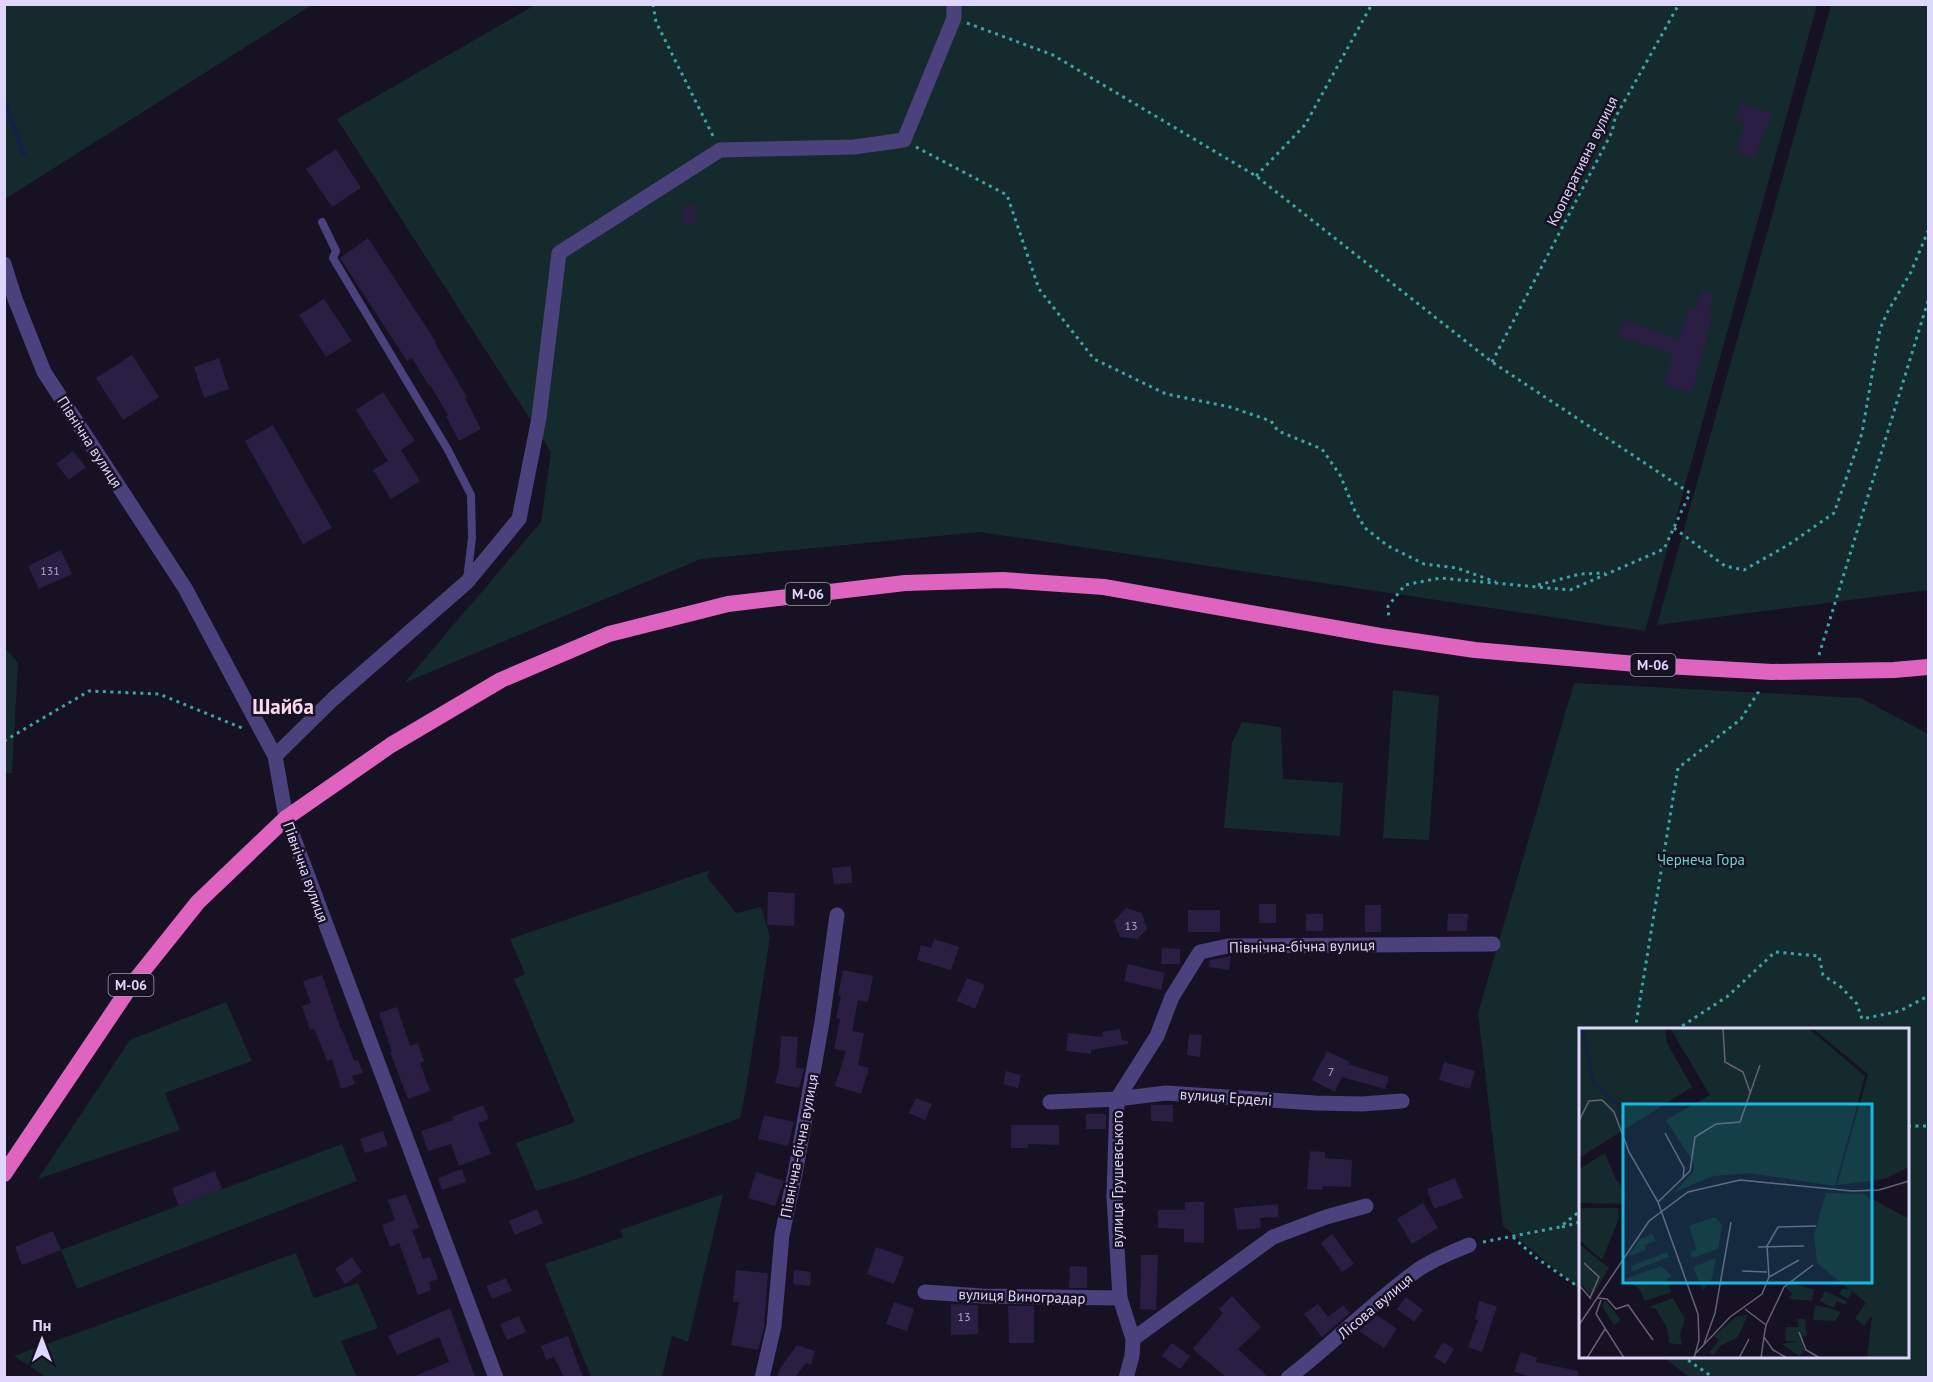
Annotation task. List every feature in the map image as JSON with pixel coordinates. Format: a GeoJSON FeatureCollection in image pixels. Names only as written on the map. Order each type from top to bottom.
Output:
{"type":"FeatureCollection","features":[{"type":"Feature","properties":{"kind":"highway","name":"М-06"},"geometry":{"type":"LineString","coordinates":[[4,1174],[136,979],[198,902],[286,819],[391,745],[501,680],[609,634],[728,604],[905,583],[1003,580],[1104,587],[1475,650],[1648,665],[1772,672],[1894,670],[1929,667]]}},
{"type":"Feature","properties":{"kind":"street"},"geometry":{"type":"LineString","coordinates":[[275,756],[333,699],[467,582],[519,519],[539,418],[558,253],[720,150],[854,147],[904,140],[954,11]]}},
{"type":"Feature","properties":{"kind":"street","name":"Північна вулиця"},"geometry":{"type":"LineString","coordinates":[[4,264],[15,299],[44,372],[186,588],[275,756],[286,819],[496,1377]]}},
{"type":"Feature","properties":{"kind":"street","name":"Північна-бічна вулиця"},"geometry":{"type":"LineString","coordinates":[[762,1377],[774,1326],[782,1235],[822,1022],[837,915]]}},
{"type":"Feature","properties":{"kind":"street","name":"Північна-бічна вулиця"},"geometry":{"type":"LineString","coordinates":[[1160,1029],[1172,997],[1200,952],[1228,946],[1493,944]]}},
{"type":"Feature","properties":{"kind":"street","name":"вулиця Грушевського"},"geometry":{"type":"LineString","coordinates":[[1133,1339],[1120,1298],[1114,1197],[1117,1099],[1160,1029]]}},
{"type":"Feature","properties":{"kind":"street","name":"вулиця Ерделі"},"geometry":{"type":"LineString","coordinates":[[1050,1102],[1117,1099],[1166,1093],[1315,1103],[1362,1104],[1402,1101]]}},
{"type":"Feature","properties":{"kind":"street"},"geometry":{"type":"LineString","coordinates":[[1126,1377],[1132,1356],[1133,1339],[1273,1237],[1326,1217],[1366,1206]]}},
{"type":"Feature","properties":{"kind":"street","name":"Лісова вулиця"},"geometry":{"type":"LineString","coordinates":[[1288,1377],[1317,1356],[1420,1268],[1469,1245]]}},
{"type":"Feature","properties":{"kind":"street","name":"вулиця Виноградар"},"geometry":{"type":"LineString","coordinates":[[925,1292],[982,1296],[1120,1298]]}},
{"type":"Feature","properties":{"kind":"lane"},"geometry":{"type":"LineString","coordinates":[[322,222],[336,251],[333,258],[448,450],[471,495],[472,538],[467,582]]}},
{"type":"Feature","properties":{"kind":"path"},"geometry":{"type":"LineString","coordinates":[[653,4],[656,22],[720,150]]}},
{"type":"Feature","properties":{"kind":"path"},"geometry":{"type":"LineString","coordinates":[[1256,176],[1305,125],[1372,4]]}},
{"type":"Feature","properties":{"kind":"path","name":"Кооперативна вулиця"},"geometry":{"type":"LineString","coordinates":[[1492,362],[1612,132],[1614,118],[1679,4]]}},
{"type":"Feature","properties":{"kind":"path"},"geometry":{"type":"LineString","coordinates":[[954,11],[1053,55],[1256,176],[1492,362],[1690,493],[1664,549],[1570,590],[1440,578],[1405,585],[1388,606],[1392,637]]}},
{"type":"Feature","properties":{"kind":"path"},"geometry":{"type":"LineString","coordinates":[[904,140],[1007,195],[1039,289],[1094,358],[1166,394],[1230,407],[1261,417],[1271,421],[1278,431],[1322,449],[1340,475],[1365,528],[1389,546],[1424,564],[1457,568],[1497,582],[1532,587],[1580,574],[1608,573]]}},
{"type":"Feature","properties":{"kind":"path"},"geometry":{"type":"LineString","coordinates":[[1674,528],[1725,566],[1744,570],[1788,545],[1834,513],[1863,433],[1880,329],[1911,272],[1929,231]]}},
{"type":"Feature","properties":{"kind":"path"},"geometry":{"type":"LineString","coordinates":[[1814,671],[1929,301]]}},
{"type":"Feature","properties":{"kind":"path"},"geometry":{"type":"LineString","coordinates":[[1635,1028],[1677,768],[1741,719],[1772,672]]}},
{"type":"Feature","properties":{"kind":"path"},"geometry":{"type":"LineString","coordinates":[[4,741],[89,691],[159,694],[266,738]]}},
{"type":"Feature","properties":{"kind":"path"},"geometry":{"type":"LineString","coordinates":[[1678,1028],[1728,996],[1775,952],[1819,956],[1823,975],[1841,987],[1857,1004],[1862,1019],[1900,1011],[1929,996]]}},
{"type":"Feature","properties":{"kind":"path"},"geometry":{"type":"LineString","coordinates":[[1909,1126],[1929,1126]]}},
{"type":"Feature","properties":{"kind":"path"},"geometry":{"type":"LineString","coordinates":[[1560,1227],[1579,1213]]}},
{"type":"Feature","properties":{"kind":"path"},"geometry":{"type":"LineString","coordinates":[[1469,1245],[1579,1222]]}},
{"type":"Feature","properties":{"kind":"path"},"geometry":{"type":"LineString","coordinates":[[1513,1237],[1535,1257],[1579,1287]]}},
{"type":"Feature","properties":{"kind":"path"},"geometry":{"type":"LineString","coordinates":[[1685,1358],[1714,1377]]}},
{"type":"Feature","properties":{"kind":"green space"},"geometry":{"type":"Polygon","coordinates":[[[5,4],[312,4],[312,5],[5,199],[5,4]]]}},
{"type":"Feature","properties":{"kind":"green space"},"geometry":{"type":"Polygon","coordinates":[[[535,5],[1817,5],[1645,631],[980,532],[701,559],[404,683],[541,522],[551,452],[337,119],[535,5]]]}},
{"type":"Feature","properties":{"kind":"green space"},"geometry":{"type":"Polygon","coordinates":[[[1831,5],[1928,5],[1928,590],[1657,625],[1831,5]]]}},
{"type":"Feature","properties":{"kind":"green space"},"geometry":{"type":"Polygon","coordinates":[[[5,648],[18,663],[12,773],[5,773],[5,648]]]}},
{"type":"Feature","properties":{"kind":"green space","name":"Чернеча Гора"},"geometry":{"type":"Polygon","coordinates":[[[1574,683],[1861,698],[1928,734],[1928,1377],[1689,1377],[1664,1358],[1909,1358],[1909,1028],[1579,1028],[1579,1289],[1503,1226],[1478,1013],[1574,683]]]}},
{"type":"Feature","properties":{"kind":"green space"},"geometry":{"type":"Polygon","coordinates":[[[1393,690],[1439,696],[1429,840],[1383,838],[1393,690]]]}},
{"type":"Feature","properties":{"kind":"green space"},"geometry":{"type":"Polygon","coordinates":[[[1242,722],[1281,727],[1283,779],[1343,783],[1340,836],[1224,828],[1232,743],[1242,722]]]}},
{"type":"Feature","properties":{"kind":"green space"},"geometry":{"type":"Polygon","coordinates":[[[710,870],[707,877],[736,913],[761,907],[770,937],[740,1118],[576,1179],[536,1191],[516,1143],[575,1122],[514,979],[525,974],[510,939],[710,870]]]}},
{"type":"Feature","properties":{"kind":"green space"},"geometry":{"type":"Polygon","coordinates":[[[226,1002],[252,1061],[165,1093],[180,1130],[38,1179],[130,1040],[226,1002]]]}},
{"type":"Feature","properties":{"kind":"green space"},"geometry":{"type":"Polygon","coordinates":[[[342,1144],[357,1181],[77,1289],[61,1250],[342,1144]]]}},
{"type":"Feature","properties":{"kind":"green space"},"geometry":{"type":"Polygon","coordinates":[[[723,1194],[688,1342],[672,1336],[662,1377],[591,1377],[545,1264],[623,1237],[620,1230],[723,1194]]]}},
{"type":"Feature","properties":{"kind":"green space"},"geometry":{"type":"Polygon","coordinates":[[[296,1253],[314,1298],[358,1283],[378,1328],[341,1341],[357,1377],[46,1377],[14,1356],[296,1253]]]}},
{"type":"Feature","properties":{"kind":"building"},"geometry":{"type":"Polygon","coordinates":[[[1740,103],[1772,113],[1755,158],[1736,152],[1745,123],[1735,120],[1740,103]]]}},
{"type":"Feature","properties":{"kind":"building"},"geometry":{"type":"Polygon","coordinates":[[[336,149],[361,188],[332,207],[306,169],[336,149]]]}},
{"type":"Feature","properties":{"kind":"building"},"geometry":{"type":"Polygon","coordinates":[[[683,206],[695,206],[696,225],[683,225],[683,206]]]}},
{"type":"Feature","properties":{"kind":"building"},"geometry":{"type":"Polygon","coordinates":[[[368,238],[436,342],[467,397],[465,398],[481,429],[459,441],[446,416],[448,415],[430,385],[412,358],[407,361],[340,258],[368,238]]]}},
{"type":"Feature","properties":{"kind":"building"},"geometry":{"type":"Polygon","coordinates":[[[1701,291],[1714,294],[1709,313],[1713,314],[1692,393],[1664,384],[1673,354],[1618,336],[1624,320],[1679,339],[1689,307],[1696,309],[1701,291]]]}},
{"type":"Feature","properties":{"kind":"building"},"geometry":{"type":"Polygon","coordinates":[[[324,299],[352,341],[326,357],[299,315],[324,299]]]}},
{"type":"Feature","properties":{"kind":"building"},"geometry":{"type":"Polygon","coordinates":[[[132,355],[159,397],[123,420],[96,378],[132,355]]]}},
{"type":"Feature","properties":{"kind":"building"},"geometry":{"type":"Polygon","coordinates":[[[219,358],[229,389],[204,398],[194,367],[219,358]]]}},
{"type":"Feature","properties":{"kind":"building"},"geometry":{"type":"Polygon","coordinates":[[[383,392],[415,441],[401,450],[420,481],[391,499],[373,470],[388,461],[356,410],[383,392]]]}},
{"type":"Feature","properties":{"kind":"building"},"geometry":{"type":"Polygon","coordinates":[[[273,425],[332,528],[303,544],[245,441],[273,425]]]}},
{"type":"Feature","properties":{"kind":"building"},"geometry":{"type":"Polygon","coordinates":[[[73,451],[86,467],[69,480],[56,464],[73,451]]]}},
{"type":"Feature","properties":{"kind":"building"},"geometry":{"type":"Polygon","coordinates":[[[61,550],[72,574],[39,589],[28,566],[61,550]]]}},
{"type":"Feature","properties":{"kind":"building"},"geometry":{"type":"Polygon","coordinates":[[[851,866],[852,883],[834,884],[832,868],[851,866]]]}},
{"type":"Feature","properties":{"kind":"building"},"geometry":{"type":"Polygon","coordinates":[[[768,892],[795,893],[794,926],[767,925],[768,892]]]}},
{"type":"Feature","properties":{"kind":"building"},"geometry":{"type":"Polygon","coordinates":[[[1259,904],[1276,904],[1276,923],[1259,923],[1259,904]]]}},
{"type":"Feature","properties":{"kind":"building"},"geometry":{"type":"Polygon","coordinates":[[[1365,905],[1381,905],[1381,932],[1365,932],[1365,905]]]}},
{"type":"Feature","properties":{"kind":"building"},"geometry":{"type":"Polygon","coordinates":[[[1126,908],[1142,913],[1147,929],[1137,939],[1120,937],[1114,921],[1126,908]]]}},
{"type":"Feature","properties":{"kind":"building"},"geometry":{"type":"Polygon","coordinates":[[[1188,910],[1220,910],[1220,932],[1188,932],[1188,910]]]}},
{"type":"Feature","properties":{"kind":"building"},"geometry":{"type":"Polygon","coordinates":[[[1306,914],[1323,914],[1323,931],[1306,931],[1306,914]]]}},
{"type":"Feature","properties":{"kind":"building"},"geometry":{"type":"Polygon","coordinates":[[[1448,914],[1468,914],[1467,931],[1447,931],[1448,914]]]}},
{"type":"Feature","properties":{"kind":"building"},"geometry":{"type":"Polygon","coordinates":[[[934,939],[959,947],[951,970],[917,960],[921,945],[931,948],[934,939]]]}},
{"type":"Feature","properties":{"kind":"building"},"geometry":{"type":"Polygon","coordinates":[[[1162,948],[1180,949],[1180,964],[1161,964],[1162,948]]]}},
{"type":"Feature","properties":{"kind":"building"},"geometry":{"type":"Polygon","coordinates":[[[1231,956],[1229,970],[1209,967],[1210,960],[1231,956]]]}},
{"type":"Feature","properties":{"kind":"building"},"geometry":{"type":"Polygon","coordinates":[[[1128,964],[1165,973],[1161,990],[1124,981],[1128,964]]]}},
{"type":"Feature","properties":{"kind":"building"},"geometry":{"type":"Polygon","coordinates":[[[843,970],[873,976],[868,1002],[858,1000],[852,1031],[864,1033],[858,1065],[869,1068],[861,1094],[835,1086],[846,1051],[834,1049],[840,1019],[836,1018],[843,970]]]}},
{"type":"Feature","properties":{"kind":"building"},"geometry":{"type":"Polygon","coordinates":[[[322,975],[354,1061],[358,1060],[363,1073],[352,1076],[355,1084],[341,1089],[332,1059],[327,1061],[314,1028],[310,1030],[302,1006],[311,1003],[303,981],[322,975]]]}},
{"type":"Feature","properties":{"kind":"building"},"geometry":{"type":"Polygon","coordinates":[[[967,978],[985,985],[975,1009],[957,1001],[967,978]]]}},
{"type":"Feature","properties":{"kind":"building"},"geometry":{"type":"Polygon","coordinates":[[[397,1007],[410,1046],[418,1043],[424,1061],[420,1063],[430,1091],[408,1099],[390,1052],[392,1052],[379,1013],[397,1007]]]}},
{"type":"Feature","properties":{"kind":"building"},"geometry":{"type":"Polygon","coordinates":[[[1120,1029],[1122,1040],[1128,1041],[1128,1044],[1091,1050],[1091,1054],[1066,1051],[1068,1033],[1103,1037],[1102,1032],[1120,1029]]]}},
{"type":"Feature","properties":{"kind":"building"},"geometry":{"type":"Polygon","coordinates":[[[1189,1034],[1202,1035],[1200,1057],[1187,1055],[1189,1034]]]}},
{"type":"Feature","properties":{"kind":"building"},"geometry":{"type":"Polygon","coordinates":[[[781,1036],[798,1037],[796,1067],[804,1069],[799,1088],[775,1083],[779,1068],[781,1036]]]}},
{"type":"Feature","properties":{"kind":"building"},"geometry":{"type":"Polygon","coordinates":[[[1327,1051],[1350,1062],[1348,1064],[1389,1077],[1385,1089],[1342,1077],[1335,1092],[1312,1080],[1327,1051]]]}},
{"type":"Feature","properties":{"kind":"building"},"geometry":{"type":"Polygon","coordinates":[[[1444,1062],[1475,1071],[1470,1089],[1439,1080],[1444,1062]]]}},
{"type":"Feature","properties":{"kind":"building"},"geometry":{"type":"Polygon","coordinates":[[[1006,1071],[1021,1075],[1018,1088],[1003,1084],[1006,1071]]]}},
{"type":"Feature","properties":{"kind":"building"},"geometry":{"type":"Polygon","coordinates":[[[916,1098],[932,1104],[925,1120],[909,1113],[916,1098]]]}},
{"type":"Feature","properties":{"kind":"building"},"geometry":{"type":"Polygon","coordinates":[[[483,1105],[489,1119],[478,1123],[491,1154],[459,1166],[451,1144],[428,1151],[421,1131],[453,1120],[452,1117],[483,1105]]]}},
{"type":"Feature","properties":{"kind":"building"},"geometry":{"type":"Polygon","coordinates":[[[1151,1105],[1173,1105],[1173,1122],[1151,1121],[1151,1105]]]}},
{"type":"Feature","properties":{"kind":"building"},"geometry":{"type":"Polygon","coordinates":[[[1086,1114],[1106,1114],[1106,1129],[1086,1129],[1086,1114]]]}},
{"type":"Feature","properties":{"kind":"building"},"geometry":{"type":"Polygon","coordinates":[[[764,1115],[794,1122],[788,1146],[758,1139],[764,1115]]]}},
{"type":"Feature","properties":{"kind":"building"},"geometry":{"type":"Polygon","coordinates":[[[1011,1125],[1059,1125],[1059,1145],[1028,1144],[1028,1148],[1011,1148],[1011,1125]]]}},
{"type":"Feature","properties":{"kind":"building"},"geometry":{"type":"Polygon","coordinates":[[[383,1131],[388,1146],[365,1153],[360,1139],[383,1131]]]}},
{"type":"Feature","properties":{"kind":"building"},"geometry":{"type":"Polygon","coordinates":[[[1310,1151],[1325,1152],[1325,1158],[1352,1160],[1351,1187],[1323,1186],[1322,1190],[1307,1189],[1310,1151]]]}},
{"type":"Feature","properties":{"kind":"building"},"geometry":{"type":"Polygon","coordinates":[[[462,1169],[466,1182],[442,1190],[438,1178],[462,1169]]]}},
{"type":"Feature","properties":{"kind":"building"},"geometry":{"type":"Polygon","coordinates":[[[215,1171],[222,1189],[179,1206],[172,1188],[215,1171]]]}},
{"type":"Feature","properties":{"kind":"building"},"geometry":{"type":"Polygon","coordinates":[[[756,1172],[784,1181],[775,1206],[748,1198],[756,1172]]]}},
{"type":"Feature","properties":{"kind":"building"},"geometry":{"type":"Polygon","coordinates":[[[1455,1178],[1463,1198],[1434,1209],[1427,1189],[1455,1178]]]}},
{"type":"Feature","properties":{"kind":"building"},"geometry":{"type":"Polygon","coordinates":[[[406,1194],[419,1228],[412,1230],[423,1259],[430,1257],[438,1279],[429,1282],[431,1290],[418,1295],[399,1243],[390,1247],[382,1225],[395,1220],[388,1200],[406,1194]]]}},
{"type":"Feature","properties":{"kind":"building"},"geometry":{"type":"Polygon","coordinates":[[[1185,1202],[1204,1202],[1204,1243],[1184,1242],[1184,1229],[1158,1228],[1158,1210],[1185,1210],[1185,1202]]]}},
{"type":"Feature","properties":{"kind":"building"},"geometry":{"type":"Polygon","coordinates":[[[1423,1203],[1438,1228],[1412,1244],[1397,1219],[1423,1203]]]}},
{"type":"Feature","properties":{"kind":"building"},"geometry":{"type":"Polygon","coordinates":[[[1278,1204],[1278,1217],[1260,1218],[1261,1228],[1237,1230],[1234,1208],[1278,1204]]]}},
{"type":"Feature","properties":{"kind":"building"},"geometry":{"type":"Polygon","coordinates":[[[537,1209],[543,1223],[515,1235],[509,1221],[537,1209]]]}},
{"type":"Feature","properties":{"kind":"building"},"geometry":{"type":"Polygon","coordinates":[[[53,1231],[61,1250],[22,1265],[15,1247],[53,1231]]]}},
{"type":"Feature","properties":{"kind":"building"},"geometry":{"type":"Polygon","coordinates":[[[1332,1234],[1354,1264],[1342,1272],[1321,1243],[1332,1234]]]}},
{"type":"Feature","properties":{"kind":"building"},"geometry":{"type":"Polygon","coordinates":[[[876,1247],[904,1257],[894,1284],[867,1274],[876,1247]]]}},
{"type":"Feature","properties":{"kind":"building"},"geometry":{"type":"Polygon","coordinates":[[[1141,1255],[1158,1255],[1156,1310],[1140,1309],[1141,1255]]]}},
{"type":"Feature","properties":{"kind":"building"},"geometry":{"type":"Polygon","coordinates":[[[352,1257],[362,1272],[345,1284],[335,1269],[352,1257]]]}},
{"type":"Feature","properties":{"kind":"building"},"geometry":{"type":"Polygon","coordinates":[[[1070,1266],[1087,1267],[1087,1288],[1069,1288],[1070,1266]]]}},
{"type":"Feature","properties":{"kind":"building"},"geometry":{"type":"Polygon","coordinates":[[[736,1270],[768,1273],[764,1328],[758,1350],[731,1345],[739,1302],[733,1302],[736,1270]]]}},
{"type":"Feature","properties":{"kind":"building"},"geometry":{"type":"Polygon","coordinates":[[[794,1270],[811,1272],[810,1286],[793,1284],[794,1270]]]}},
{"type":"Feature","properties":{"kind":"building"},"geometry":{"type":"Polygon","coordinates":[[[506,1278],[512,1291],[492,1299],[486,1286],[506,1278]]]}},
{"type":"Feature","properties":{"kind":"building"},"geometry":{"type":"Polygon","coordinates":[[[1232,1296],[1261,1327],[1238,1349],[1268,1377],[1226,1377],[1193,1349],[1223,1313],[1219,1309],[1232,1296]]]}},
{"type":"Feature","properties":{"kind":"building"},"geometry":{"type":"Polygon","coordinates":[[[1406,1297],[1423,1310],[1414,1322],[1397,1309],[1406,1297]]]}},
{"type":"Feature","properties":{"kind":"building"},"geometry":{"type":"Polygon","coordinates":[[[1479,1301],[1497,1306],[1482,1352],[1468,1347],[1478,1320],[1475,1319],[1479,1301]]]}},
{"type":"Feature","properties":{"kind":"building"},"geometry":{"type":"Polygon","coordinates":[[[894,1302],[914,1309],[907,1331],[886,1324],[894,1302]]]}},
{"type":"Feature","properties":{"kind":"building"},"geometry":{"type":"Polygon","coordinates":[[[951,1304],[978,1305],[978,1334],[951,1335],[951,1304]]]}},
{"type":"Feature","properties":{"kind":"building"},"geometry":{"type":"Polygon","coordinates":[[[1318,1304],[1328,1317],[1343,1305],[1350,1313],[1322,1337],[1304,1314],[1318,1304]]]}},
{"type":"Feature","properties":{"kind":"building"},"geometry":{"type":"Polygon","coordinates":[[[1008,1306],[1034,1306],[1034,1343],[1009,1343],[1008,1306]]]}},
{"type":"Feature","properties":{"kind":"building"},"geometry":{"type":"Polygon","coordinates":[[[450,1308],[475,1377],[413,1377],[449,1362],[439,1337],[397,1355],[388,1336],[450,1308]]]}},
{"type":"Feature","properties":{"kind":"building"},"geometry":{"type":"Polygon","coordinates":[[[1377,1315],[1397,1329],[1384,1348],[1359,1331],[1377,1315]]]}},
{"type":"Feature","properties":{"kind":"building"},"geometry":{"type":"Polygon","coordinates":[[[519,1316],[526,1332],[507,1340],[500,1324],[519,1316]]]}},
{"type":"Feature","properties":{"kind":"building"},"geometry":{"type":"Polygon","coordinates":[[[568,1336],[583,1377],[564,1377],[554,1357],[546,1360],[541,1346],[568,1336]]]}},
{"type":"Feature","properties":{"kind":"building"},"geometry":{"type":"Polygon","coordinates":[[[1443,1342],[1454,1349],[1445,1364],[1434,1357],[1443,1342]]]}},
{"type":"Feature","properties":{"kind":"building"},"geometry":{"type":"Polygon","coordinates":[[[1172,1343],[1190,1356],[1180,1369],[1162,1356],[1172,1343]]]}},
{"type":"Feature","properties":{"kind":"building"},"geometry":{"type":"Polygon","coordinates":[[[797,1345],[815,1351],[811,1365],[806,1363],[795,1377],[777,1377],[781,1367],[797,1345]]]}},
{"type":"Feature","properties":{"kind":"building"},"geometry":{"type":"Polygon","coordinates":[[[1521,1352],[1537,1358],[1536,1362],[1578,1371],[1578,1377],[1532,1377],[1514,1372],[1521,1352]]]}},
{"type":"Feature","properties":{"kind":"waterway"},"geometry":{"type":"LineString","coordinates":[[4,100],[24,154]]}},
{"type":"Feature","properties":{"kind":"district","name":"Шайба"},"geometry":{"type":"Point","coordinates":[283,706]}}]}
